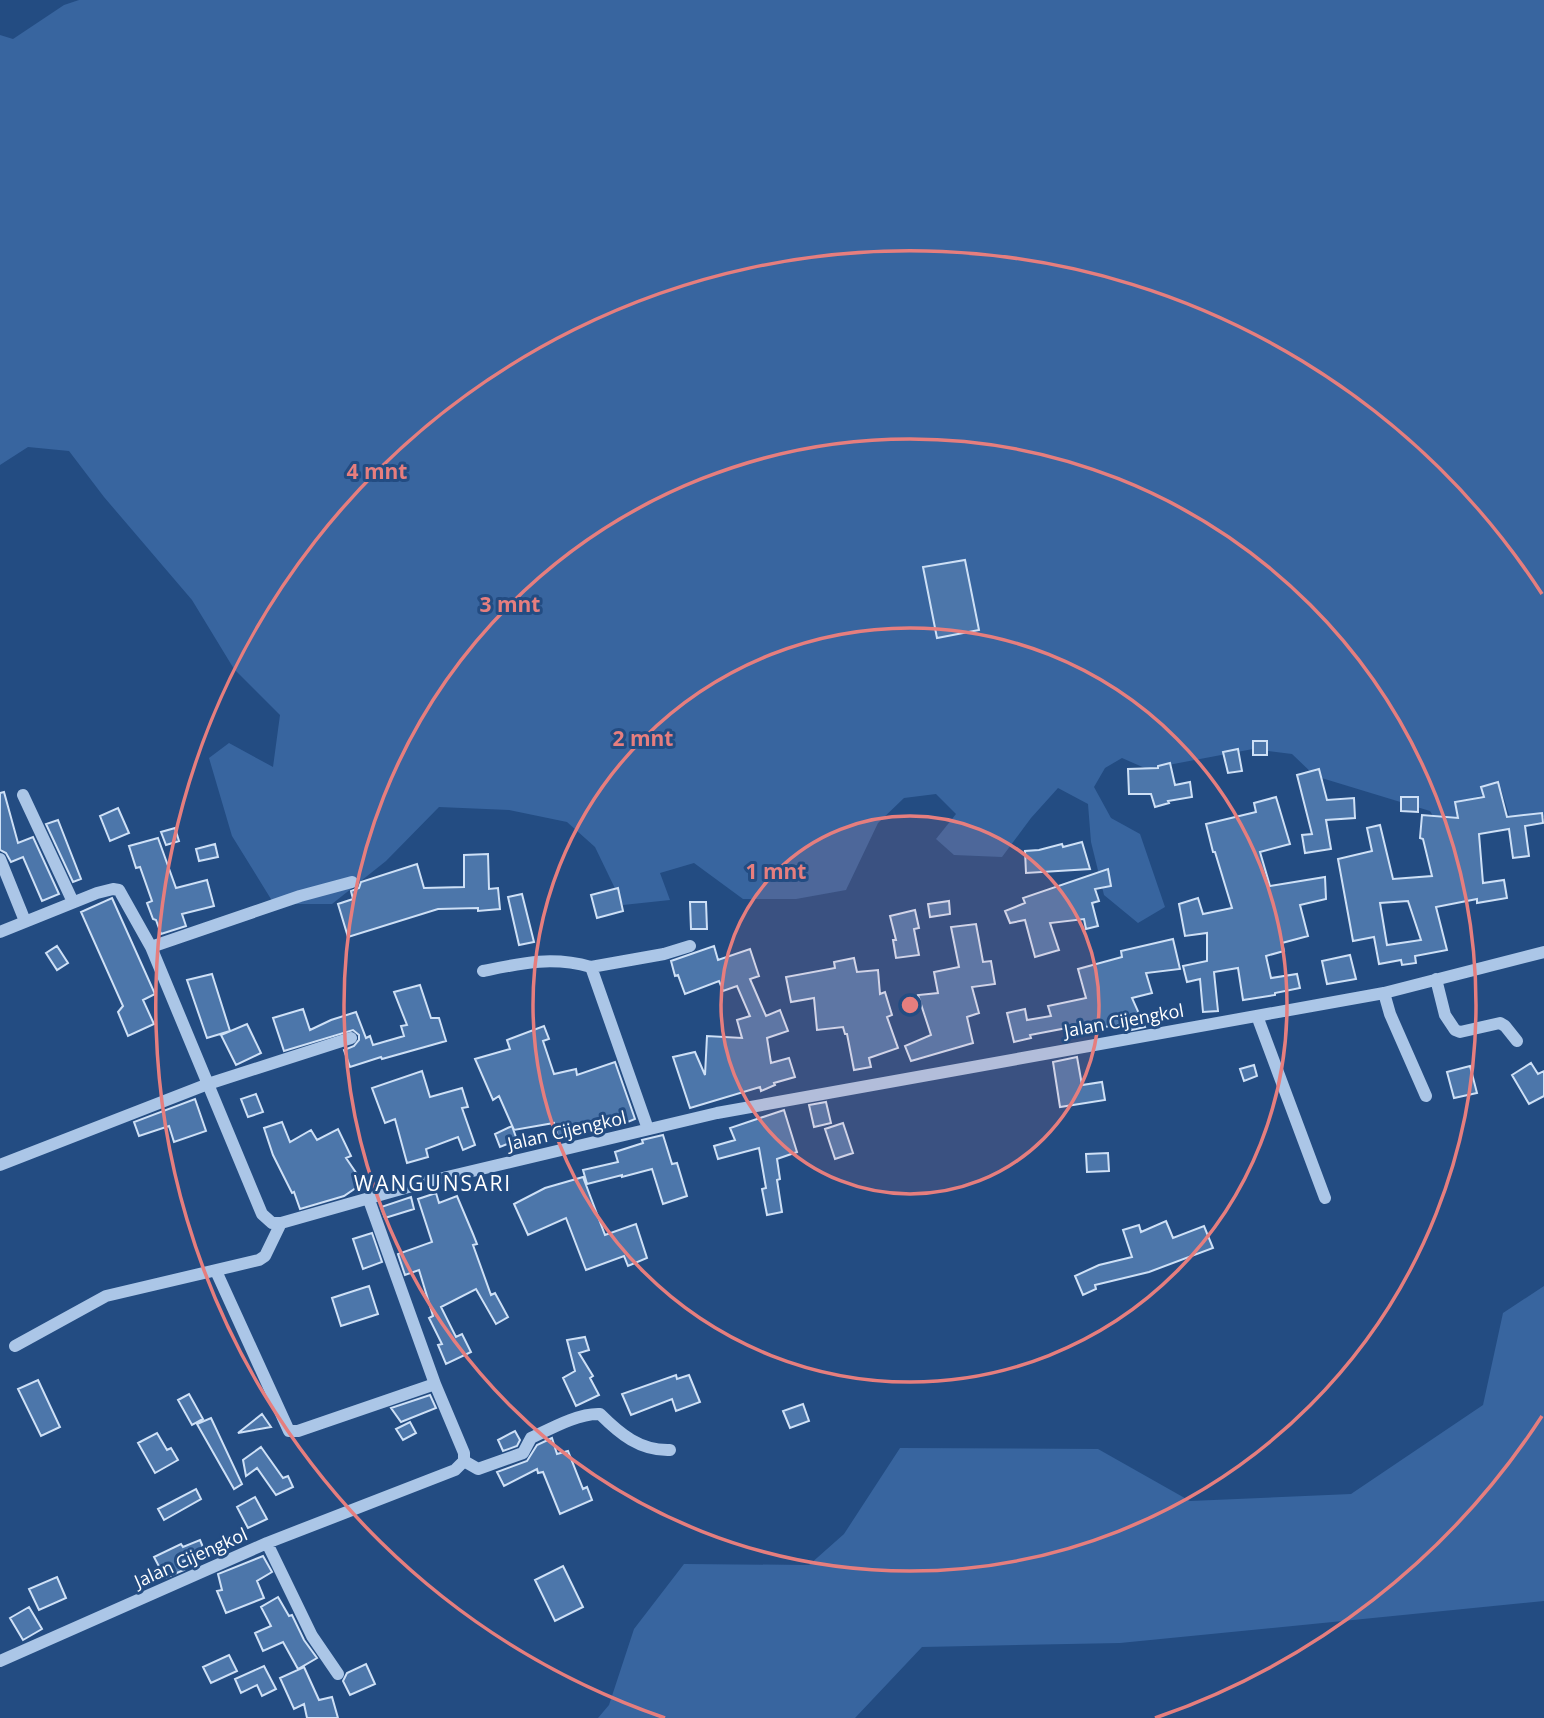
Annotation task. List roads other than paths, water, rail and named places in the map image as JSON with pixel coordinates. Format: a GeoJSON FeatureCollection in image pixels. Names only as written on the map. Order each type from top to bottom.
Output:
{"type":"FeatureCollection","features":[{"type":"Feature","properties":{"kind":"street"},"geometry":{"type":"LineString","coordinates":[[23,795],[74,902]]}},
{"type":"Feature","properties":{"kind":"street"},"geometry":{"type":"LineString","coordinates":[[0,859],[25,921]]}},
{"type":"Feature","properties":{"kind":"street"},"geometry":{"type":"LineString","coordinates":[[151,947],[300,896],[352,882]]}},
{"type":"Feature","properties":{"kind":"street"},"geometry":{"type":"LineString","coordinates":[[0,932],[107,890],[119,890],[151,947],[262,1214],[272,1223],[281,1223],[265,1256],[259,1260],[106,1296],[15,1346]]}},
{"type":"Feature","properties":{"kind":"street"},"geometry":{"type":"LineString","coordinates":[[483,971],[547,960],[570,961],[592,967],[664,954],[690,946]]}},
{"type":"Feature","properties":{"kind":"street","name":"Jalan Cijengkol"},"geometry":{"type":"LineString","coordinates":[[281,1223],[426,1182],[648,1129],[797,1098],[1384,993],[1544,952]]}},
{"type":"Feature","properties":{"kind":"street"},"geometry":{"type":"LineString","coordinates":[[592,967],[648,1129]]}},
{"type":"Feature","properties":{"kind":"street"},"geometry":{"type":"LineString","coordinates":[[1436,979],[1445,1015],[1455,1031],[1500,1023],[1517,1041]]}},
{"type":"Feature","properties":{"kind":"street"},"geometry":{"type":"LineString","coordinates":[[1384,993],[1390,1014],[1426,1096]]}},
{"type":"Feature","properties":{"kind":"street"},"geometry":{"type":"LineString","coordinates":[[1257,1016],[1325,1198]]}},
{"type":"Feature","properties":{"kind":"street"},"geometry":{"type":"LineString","coordinates":[[0,1165],[208,1084],[351,1038]]}},
{"type":"Feature","properties":{"kind":"street"},"geometry":{"type":"LineString","coordinates":[[369,1200],[435,1384],[464,1453],[464,1461],[478,1469],[523,1453],[531,1438],[596,1414],[600,1414],[636,1444],[661,1451],[670,1450]]}},
{"type":"Feature","properties":{"kind":"street"},"geometry":{"type":"LineString","coordinates":[[216,1271],[289,1431],[298,1431],[435,1384]]}},
{"type":"Feature","properties":{"kind":"street","name":"Jalan Cijengkol"},"geometry":{"type":"LineString","coordinates":[[0,1661],[267,1543],[455,1469],[464,1461]]}},
{"type":"Feature","properties":{"kind":"street"},"geometry":{"type":"LineString","coordinates":[[267,1543],[313,1636],[338,1674]]}},
{"type":"Feature","properties":{"kind":"district","name":"WANGUNSARI"},"geometry":{"type":"Point","coordinates":[433,1184]}}]}
